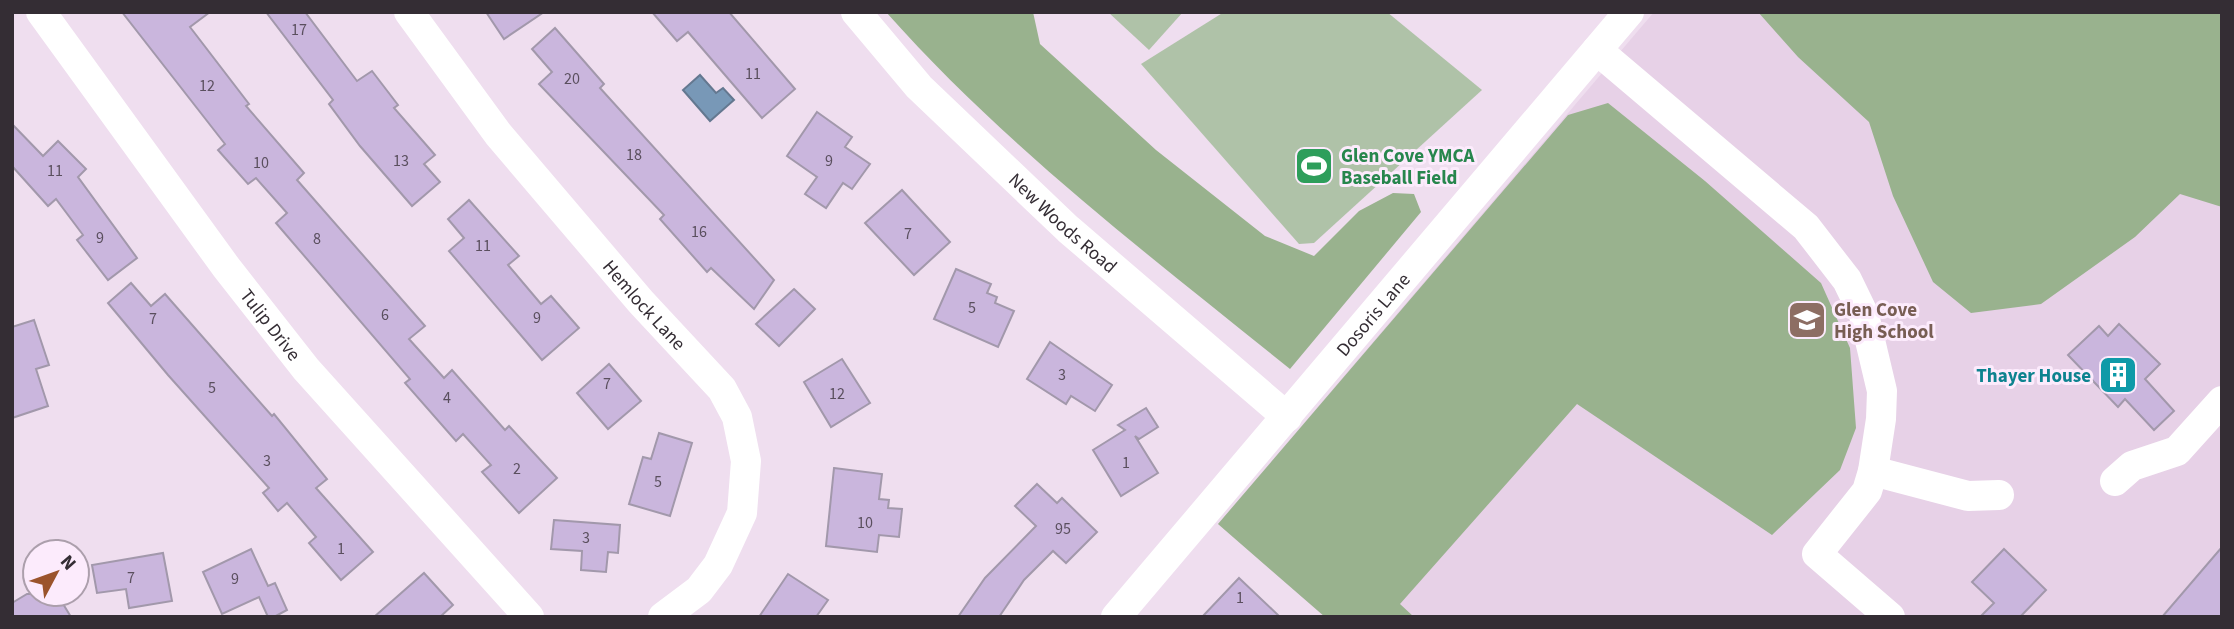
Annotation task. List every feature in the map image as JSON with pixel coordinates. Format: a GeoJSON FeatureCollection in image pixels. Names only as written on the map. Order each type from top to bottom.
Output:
{"type":"FeatureCollection","features":[{"type":"Feature","properties":{"kind":"street","name":"Tulip Drive"},"geometry":{"type":"LineString","coordinates":[[41,12],[226,267],[306,369],[529,617]]}},
{"type":"Feature","properties":{"kind":"street","name":"Hemlock Lane"},"geometry":{"type":"LineString","coordinates":[[409,12],[498,134],[641,302],[722,389],[737,417],[746,461],[742,513],[718,565],[698,590],[663,617]]}},
{"type":"Feature","properties":{"kind":"street","name":"New Woods Road"},"geometry":{"type":"LineString","coordinates":[[856,12],[919,87],[1068,229],[1287,417]]}},
{"type":"Feature","properties":{"kind":"street","name":"Dosoris Lane"},"geometry":{"type":"LineString","coordinates":[[1116,617],[1629,12]]}},
{"type":"Feature","properties":{"kind":"street"},"geometry":{"type":"LineString","coordinates":[[1597,50],[1806,227],[1847,280],[1864,315],[1882,391],[1881,419],[1867,491],[1817,554],[1890,617]]}},
{"type":"Feature","properties":{"kind":"street"},"geometry":{"type":"LineString","coordinates":[[2115,481],[2132,466],[2178,451],[2222,401]]}},
{"type":"Feature","properties":{"kind":"street"},"geometry":{"type":"LineString","coordinates":[[1873,471],[1968,496],[1999,495]]}},
{"type":"Feature","properties":{"kind":"shaded area","name":"Glen Cove High School"},"geometry":{"type":"Polygon","coordinates":[[[1654,12],[2222,12],[2222,617],[1325,617],[1218,524],[1654,12]]]}},
{"type":"Feature","properties":{"kind":"green space"},"geometry":{"type":"Polygon","coordinates":[[[886,12],[1033,12],[1040,44],[1156,150],[1265,236],[1314,256],[1359,211],[1393,193],[1414,194],[1421,212],[1290,369],[1080,199],[980,109],[886,12]]]}},
{"type":"Feature","properties":{"kind":"green space"},"geometry":{"type":"Polygon","coordinates":[[[1108,12],[1183,12],[1149,50],[1108,12]]]}},
{"type":"Feature","properties":{"kind":"green space","name":"Glen Cove YMCA Baseball Field"},"geometry":{"type":"Polygon","coordinates":[[[1224,12],[1387,12],[1482,90],[1314,243],[1299,244],[1141,64],[1224,12]]]}},
{"type":"Feature","properties":{"kind":"green space"},"geometry":{"type":"Polygon","coordinates":[[[1758,12],[2222,12],[2222,207],[2180,194],[2135,237],[2041,304],[1971,313],[1933,282],[1893,196],[1869,122],[1798,57],[1758,12]]]}},
{"type":"Feature","properties":{"kind":"green space"},"geometry":{"type":"Polygon","coordinates":[[[1608,103],[1705,181],[1821,283],[1850,348],[1856,428],[1840,470],[1772,535],[1577,404],[1400,604],[1414,617],[1325,617],[1218,524],[1568,115],[1608,103]]]}},
{"type":"Feature","properties":{"kind":"water"},"geometry":{"type":"Polygon","coordinates":[[[700,75],[716,93],[723,88],[734,100],[710,121],[683,90],[700,75]]]}},
{"type":"Feature","properties":{"kind":"building"},"geometry":{"type":"Polygon","coordinates":[[[122,12],[210,12],[190,27],[249,104],[246,106],[304,173],[297,180],[425,326],[409,339],[444,378],[452,370],[505,430],[509,426],[557,478],[519,513],[482,472],[491,465],[463,434],[456,441],[405,383],[410,379],[276,223],[287,213],[256,178],[248,184],[218,150],[225,144],[122,12]]]}},
{"type":"Feature","properties":{"kind":"building"},"geometry":{"type":"Polygon","coordinates":[[[266,12],[305,12],[357,81],[372,71],[398,105],[394,108],[435,155],[424,164],[440,182],[412,206],[360,146],[329,104],[333,100],[266,12]]]}},
{"type":"Feature","properties":{"kind":"building"},"geometry":{"type":"Polygon","coordinates":[[[486,12],[544,12],[504,39],[486,12]]]}},
{"type":"Feature","properties":{"kind":"building"},"geometry":{"type":"Polygon","coordinates":[[[652,12],[729,12],[795,89],[762,118],[688,32],[677,41],[652,12]]]}},
{"type":"Feature","properties":{"kind":"building"},"geometry":{"type":"Polygon","coordinates":[[[555,28],[604,84],[600,88],[774,280],[754,309],[711,268],[707,272],[660,219],[664,215],[539,84],[552,72],[532,49],[555,28]]]}},
{"type":"Feature","properties":{"kind":"building"},"geometry":{"type":"Polygon","coordinates":[[[817,112],[852,137],[845,147],[870,164],[852,189],[843,183],[826,208],[805,194],[817,177],[787,156],[817,112]]]}},
{"type":"Feature","properties":{"kind":"building"},"geometry":{"type":"Polygon","coordinates":[[[12,124],[43,156],[58,141],[86,169],[78,177],[137,258],[108,280],[77,240],[83,235],[56,199],[48,206],[12,166],[12,124]]]}},
{"type":"Feature","properties":{"kind":"building"},"geometry":{"type":"Polygon","coordinates":[[[902,190],[950,242],[914,275],[865,223],[902,190]]]}},
{"type":"Feature","properties":{"kind":"building"},"geometry":{"type":"Polygon","coordinates":[[[469,200],[519,256],[508,265],[541,304],[551,296],[579,328],[542,360],[449,251],[464,238],[448,219],[469,200]]]}},
{"type":"Feature","properties":{"kind":"building"},"geometry":{"type":"Polygon","coordinates":[[[956,269],[991,284],[987,293],[997,297],[995,303],[1014,311],[998,347],[934,319],[956,269]]]}},
{"type":"Feature","properties":{"kind":"building"},"geometry":{"type":"Polygon","coordinates":[[[131,283],[151,306],[165,294],[272,416],[274,414],[327,479],[316,488],[373,552],[341,580],[309,543],[316,537],[287,503],[278,511],[263,493],[269,488],[108,303],[131,283]]]}},
{"type":"Feature","properties":{"kind":"building"},"geometry":{"type":"Polygon","coordinates":[[[794,289],[815,309],[779,346],[756,324],[794,289]]]}},
{"type":"Feature","properties":{"kind":"building"},"geometry":{"type":"Polygon","coordinates":[[[34,320],[49,365],[36,369],[48,406],[12,418],[12,327],[34,320]]]}},
{"type":"Feature","properties":{"kind":"building","name":"Thayer House"},"geometry":{"type":"Polygon","coordinates":[[[2119,324],[2160,364],[2145,379],[2174,411],[2154,430],[2125,399],[2118,407],[2068,355],[2099,326],[2108,336],[2119,324]]]}},
{"type":"Feature","properties":{"kind":"building"},"geometry":{"type":"Polygon","coordinates":[[[1050,342],[1112,385],[1095,411],[1071,396],[1066,404],[1027,379],[1050,342]]]}},
{"type":"Feature","properties":{"kind":"building"},"geometry":{"type":"Polygon","coordinates":[[[842,359],[870,403],[831,427],[804,382],[842,359]]]}},
{"type":"Feature","properties":{"kind":"building"},"geometry":{"type":"Polygon","coordinates":[[[609,364],[641,401],[608,429],[577,393],[609,364]]]}},
{"type":"Feature","properties":{"kind":"building"},"geometry":{"type":"Polygon","coordinates":[[[1146,408],[1158,427],[1139,439],[1135,436],[1158,473],[1121,496],[1093,450],[1125,430],[1118,425],[1146,408]]]}},
{"type":"Feature","properties":{"kind":"building"},"geometry":{"type":"Polygon","coordinates":[[[659,433],[692,443],[670,516],[629,504],[643,457],[651,459],[659,433]]]}},
{"type":"Feature","properties":{"kind":"building"},"geometry":{"type":"Polygon","coordinates":[[[834,468],[882,474],[879,499],[889,500],[888,508],[902,509],[899,537],[879,535],[877,552],[826,546],[834,468]]]}},
{"type":"Feature","properties":{"kind":"building"},"geometry":{"type":"Polygon","coordinates":[[[1037,484],[1057,503],[1062,498],[1097,532],[1066,563],[1053,551],[1024,580],[999,617],[958,617],[985,578],[1036,526],[1015,506],[1037,484]]]}},
{"type":"Feature","properties":{"kind":"building"},"geometry":{"type":"Polygon","coordinates":[[[554,520],[620,525],[618,553],[608,552],[606,572],[581,570],[582,551],[551,549],[554,520]]]}},
{"type":"Feature","properties":{"kind":"building"},"geometry":{"type":"Polygon","coordinates":[[[2222,547],[2222,617],[2162,617],[2222,547]]]}},
{"type":"Feature","properties":{"kind":"building"},"geometry":{"type":"Polygon","coordinates":[[[251,549],[268,586],[275,583],[287,610],[274,617],[268,617],[259,597],[222,614],[203,572],[251,549]]]}},
{"type":"Feature","properties":{"kind":"building"},"geometry":{"type":"Polygon","coordinates":[[[2004,549],[2046,590],[2020,617],[1980,617],[1994,603],[1972,582],[2004,549]]]}},
{"type":"Feature","properties":{"kind":"building"},"geometry":{"type":"Polygon","coordinates":[[[163,553],[172,601],[129,608],[126,589],[97,593],[92,565],[163,553]]]}},
{"type":"Feature","properties":{"kind":"building"},"geometry":{"type":"Polygon","coordinates":[[[424,573],[453,605],[440,617],[374,617],[424,573]]]}},
{"type":"Feature","properties":{"kind":"building"},"geometry":{"type":"Polygon","coordinates":[[[788,574],[828,600],[816,617],[759,617],[788,574]]]}},
{"type":"Feature","properties":{"kind":"building"},"geometry":{"type":"Polygon","coordinates":[[[1239,578],[1280,617],[1202,617],[1239,578]]]}},
{"type":"Feature","properties":{"kind":"building"},"geometry":{"type":"Polygon","coordinates":[[[21,598],[21,608],[66,608],[71,617],[12,617],[12,603],[21,598]]]}},
{"type":"Feature","properties":{"kind":"place","name":"Glen Cove YMCA Baseball Field"},"geometry":{"type":"Point","coordinates":[1314,166]}},
{"type":"Feature","properties":{"kind":"place","name":"Glen Cove High School"},"geometry":{"type":"Point","coordinates":[1807,320]}},
{"type":"Feature","properties":{"kind":"place","name":"Thayer House"},"geometry":{"type":"Point","coordinates":[2118,375]}}]}
